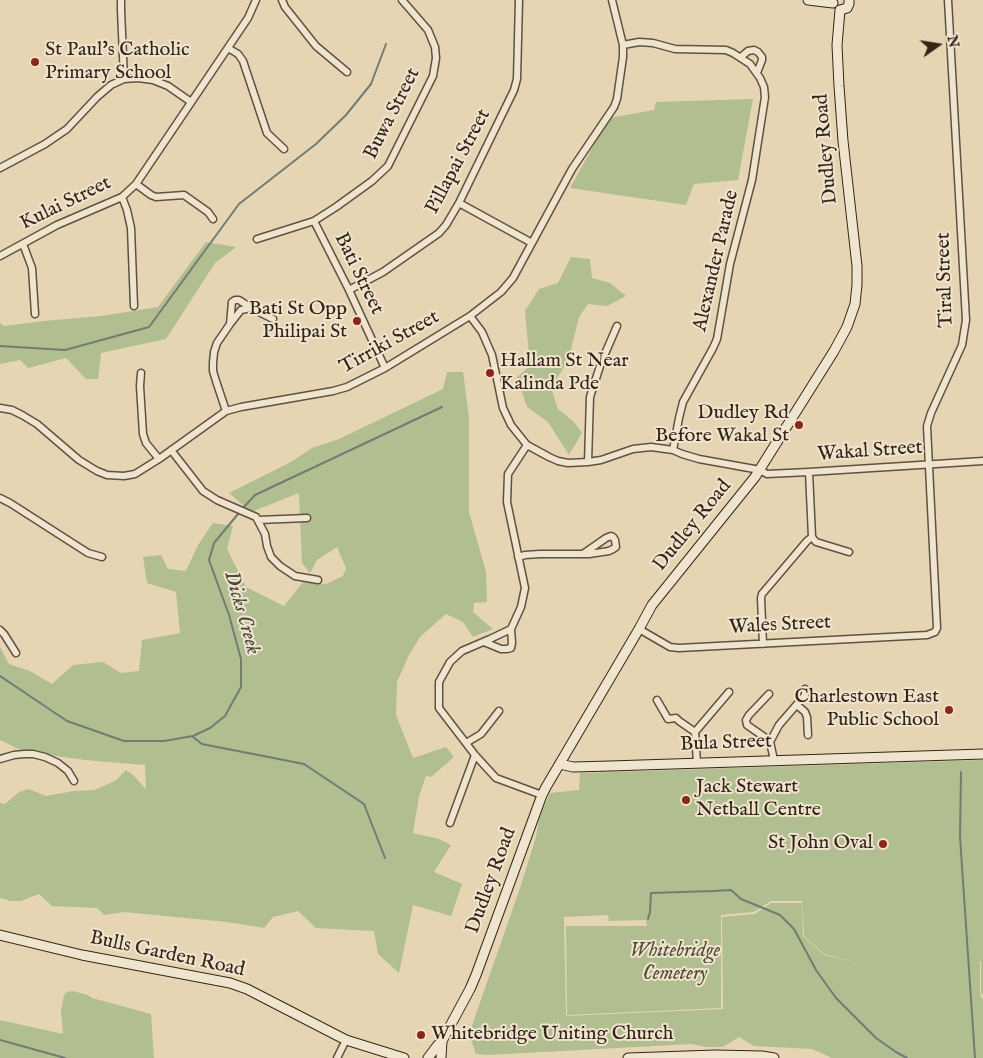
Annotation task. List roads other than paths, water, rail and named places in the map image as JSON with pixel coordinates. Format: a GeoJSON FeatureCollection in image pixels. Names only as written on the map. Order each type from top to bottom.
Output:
{"type":"FeatureCollection","features":[{"type":"Feature","properties":{"kind":"main road"},"geometry":{"type":"LineString","coordinates":[[808,0],[834,2],[836,8],[840,10],[847,8],[849,0]]}},
{"type":"Feature","properties":{"kind":"main road","name":"Dudley Road"},"geometry":{"type":"LineString","coordinates":[[441,1058],[442,1041],[482,962],[542,795],[652,605],[746,490],[834,351],[847,327],[855,303],[857,266],[843,141],[837,53],[840,10]]}},
{"type":"Feature","properties":{"kind":"main road","name":"Bula Street"},"geometry":{"type":"LineString","coordinates":[[560,764],[578,767],[983,754]]}},
{"type":"Feature","properties":{"kind":"main road","name":"Bulls Garden Road"},"geometry":{"type":"LineString","coordinates":[[0,935],[82,955],[230,983],[247,989],[346,1040],[404,1058]]}},
{"type":"Feature","properties":{"kind":"main road","name":"Dudley Road"},"geometry":{"type":"LineString","coordinates":[[429,1058],[436,1046],[442,1041]]}},
{"type":"Feature","properties":{"kind":"main road"},"geometry":{"type":"LineString","coordinates":[[628,1058],[715,1056],[762,1056],[774,1058]]}},
{"type":"Feature","properties":{"kind":"main road"},"geometry":{"type":"LineString","coordinates":[[429,1058],[434,1058]]}},
{"type":"Feature","properties":{"kind":"street"},"geometry":{"type":"LineString","coordinates":[[121,0],[124,79]]}},
{"type":"Feature","properties":{"kind":"street","name":"Kulai Street"},"geometry":{"type":"LineString","coordinates":[[0,256],[57,225],[122,197],[136,184],[248,18],[256,0]]}},
{"type":"Feature","properties":{"kind":"street"},"geometry":{"type":"LineString","coordinates":[[282,0],[285,7],[316,46],[347,72]]}},
{"type":"Feature","properties":{"kind":"street","name":"Buwa Street"},"geometry":{"type":"LineString","coordinates":[[257,239],[314,221],[372,181],[388,166],[433,76],[436,58],[435,47],[428,30],[402,0]]}},
{"type":"Feature","properties":{"kind":"street","name":"Pillapai Street"},"geometry":{"type":"LineString","coordinates":[[349,290],[383,272],[439,233],[459,203],[514,90],[517,79],[519,0]]}},
{"type":"Feature","properties":{"kind":"street","name":"Tirriki Street"},"geometry":{"type":"LineString","coordinates":[[0,408],[12,410],[36,424],[79,460],[97,471],[107,475],[124,476],[135,474],[226,411],[347,387],[386,368],[470,316],[501,292],[513,278],[572,169],[614,107],[623,56],[623,45],[612,0]]}},
{"type":"Feature","properties":{"kind":"street","name":"Tiral Street"},"geometry":{"type":"LineString","coordinates":[[927,635],[935,632],[937,623],[927,426],[962,345],[966,320],[948,0]]}},
{"type":"Feature","properties":{"kind":"street","name":"Alexander Parade"},"geometry":{"type":"LineString","coordinates":[[623,45],[639,42],[654,43],[675,49],[719,50],[733,53],[750,64],[764,87],[765,97],[752,180],[730,264],[717,339],[683,402],[673,450]]}},
{"type":"Feature","properties":{"kind":"street"},"geometry":{"type":"LineString","coordinates":[[228,48],[238,54],[244,61],[267,133],[284,148]]}},
{"type":"Feature","properties":{"kind":"street","name":"Alexander Parade"},"geometry":{"type":"LineString","coordinates":[[741,57],[748,51],[754,50],[758,52],[762,60],[757,73]]}},
{"type":"Feature","properties":{"kind":"street"},"geometry":{"type":"LineString","coordinates":[[0,168],[45,144],[67,129],[97,97],[111,85],[124,79],[153,80],[168,86],[191,102]]}},
{"type":"Feature","properties":{"kind":"street"},"geometry":{"type":"LineString","coordinates":[[136,184],[151,195],[184,195],[208,212],[213,219]]}},
{"type":"Feature","properties":{"kind":"street"},"geometry":{"type":"LineString","coordinates":[[122,197],[128,210],[131,228],[134,306]]}},
{"type":"Feature","properties":{"kind":"street"},"geometry":{"type":"LineString","coordinates":[[459,203],[532,242]]}},
{"type":"Feature","properties":{"kind":"street","name":"Bati Street"},"geometry":{"type":"LineString","coordinates":[[314,221],[386,368]]}},
{"type":"Feature","properties":{"kind":"street"},"geometry":{"type":"LineString","coordinates":[[22,244],[32,268],[35,314]]}},
{"type":"Feature","properties":{"kind":"street"},"geometry":{"type":"LineString","coordinates":[[230,324],[232,302],[235,300],[239,300],[272,319]]}},
{"type":"Feature","properties":{"kind":"street"},"geometry":{"type":"LineString","coordinates":[[226,411],[213,371],[216,342],[241,310],[250,308]]}},
{"type":"Feature","properties":{"kind":"street"},"geometry":{"type":"LineString","coordinates":[[470,316],[482,332],[492,355],[503,408],[512,425],[527,445],[508,474],[507,502],[525,588],[521,607],[511,629],[511,648],[501,648],[484,642]]}},
{"type":"Feature","properties":{"kind":"street"},"geometry":{"type":"LineString","coordinates":[[588,462],[590,397],[617,326]]}},
{"type":"Feature","properties":{"kind":"street"},"geometry":{"type":"LineString","coordinates":[[142,373],[140,386],[143,434],[146,443],[159,459]]}},
{"type":"Feature","properties":{"kind":"street","name":"Wakal Street"},"geometry":{"type":"LineString","coordinates":[[527,445],[549,458],[568,463],[601,460],[633,449],[658,447],[698,459],[760,470],[767,474],[983,462]]}},
{"type":"Feature","properties":{"kind":"street"},"geometry":{"type":"LineString","coordinates":[[171,450],[203,491],[217,500],[256,517],[265,534],[271,557],[280,566],[295,576],[318,580]]}},
{"type":"Feature","properties":{"kind":"street"},"geometry":{"type":"LineString","coordinates":[[809,472],[812,537],[816,542],[848,552]]}},
{"type":"Feature","properties":{"kind":"street"},"geometry":{"type":"LineString","coordinates":[[0,498],[10,502],[88,553],[102,556]]}},
{"type":"Feature","properties":{"kind":"street"},"geometry":{"type":"LineString","coordinates":[[258,520],[307,518]]}},
{"type":"Feature","properties":{"kind":"street"},"geometry":{"type":"LineString","coordinates":[[518,557],[540,554],[583,554],[600,553],[613,550],[616,546],[614,537],[606,538],[583,554]]}},
{"type":"Feature","properties":{"kind":"street"},"geometry":{"type":"LineString","coordinates":[[763,644],[762,594],[812,537]]}},
{"type":"Feature","properties":{"kind":"street"},"geometry":{"type":"LineString","coordinates":[[511,629],[462,651],[450,662],[439,682],[439,708],[496,778],[542,795]]}},
{"type":"Feature","properties":{"kind":"street","name":"Wales Street"},"geometry":{"type":"LineString","coordinates":[[639,629],[670,647],[679,648],[927,635]]}},
{"type":"Feature","properties":{"kind":"street"},"geometry":{"type":"LineString","coordinates":[[0,630],[16,653]]}},
{"type":"Feature","properties":{"kind":"street"},"geometry":{"type":"LineString","coordinates":[[774,760],[770,741],[779,725],[805,695],[805,689]]}},
{"type":"Feature","properties":{"kind":"street"},"geometry":{"type":"LineString","coordinates":[[697,763],[694,732],[729,692]]}},
{"type":"Feature","properties":{"kind":"street"},"geometry":{"type":"LineString","coordinates":[[769,694],[746,720],[747,725],[770,741]]}},
{"type":"Feature","properties":{"kind":"street"},"geometry":{"type":"LineString","coordinates":[[656,700],[668,719],[676,718],[694,732]]}},
{"type":"Feature","properties":{"kind":"street"},"geometry":{"type":"LineString","coordinates":[[797,705],[808,717],[808,735]]}},
{"type":"Feature","properties":{"kind":"street"},"geometry":{"type":"LineString","coordinates":[[466,743],[481,734],[499,711]]}},
{"type":"Feature","properties":{"kind":"street"},"geometry":{"type":"LineString","coordinates":[[0,759],[24,754],[45,757],[58,763],[68,771],[74,781]]}},
{"type":"Feature","properties":{"kind":"street"},"geometry":{"type":"LineString","coordinates":[[450,823],[476,755]]}},
{"type":"Feature","properties":{"kind":"street"},"geometry":{"type":"LineString","coordinates":[[337,1058],[346,1040]]}},
{"type":"Feature","properties":{"kind":"waterway"},"geometry":{"type":"LineString","coordinates":[[0,346],[65,350],[149,327],[239,204],[316,144],[346,115],[371,84],[386,44]]}},
{"type":"Feature","properties":{"kind":"waterway","name":"Dicks Creek"},"geometry":{"type":"LineString","coordinates":[[244,507],[255,495],[442,407]]}},
{"type":"Feature","properties":{"kind":"waterway","name":"Dicks Creek"},"geometry":{"type":"LineString","coordinates":[[0,676],[67,721],[124,741],[164,741],[193,736],[210,728],[225,716],[241,687],[241,659],[229,615],[209,560],[214,543],[238,514]]}},
{"type":"Feature","properties":{"kind":"waterway"},"geometry":{"type":"LineString","coordinates":[[193,737],[202,744],[304,764],[364,804],[385,858]]}},
{"type":"Feature","properties":{"kind":"waterway"},"geometry":{"type":"LineString","coordinates":[[961,772],[960,837],[975,1058]]}},
{"type":"Feature","properties":{"kind":"waterway"},"geometry":{"type":"LineString","coordinates":[[648,919],[651,893],[731,890],[741,899],[780,915],[794,929],[816,970],[836,998],[876,1038],[907,1058]]}},
{"type":"Feature","properties":{"kind":"waterway"},"geometry":{"type":"LineString","coordinates":[[0,1040],[65,1058]]}},
{"type":"Feature","properties":{"kind":"place","name":"St Paul's Catholic Primary School"},"geometry":{"type":"Point","coordinates":[35,62]}},
{"type":"Feature","properties":{"kind":"place","name":"Bati St Opp Philipai St"},"geometry":{"type":"Point","coordinates":[357,321]}},
{"type":"Feature","properties":{"kind":"place","name":"Hallam St Near Kalinda Pde"},"geometry":{"type":"Point","coordinates":[490,373]}},
{"type":"Feature","properties":{"kind":"place","name":"Dudley Rd Before Wakal St"},"geometry":{"type":"Point","coordinates":[799,425]}},
{"type":"Feature","properties":{"kind":"place","name":"Charlestown East Public School"},"geometry":{"type":"Point","coordinates":[949,710]}},
{"type":"Feature","properties":{"kind":"place","name":"Jack Stewart Netball Centre"},"geometry":{"type":"Point","coordinates":[686,800]}},
{"type":"Feature","properties":{"kind":"place","name":"St John Oval"},"geometry":{"type":"Point","coordinates":[883,844]}},
{"type":"Feature","properties":{"kind":"place","name":"Whitebridge Uniting Church"},"geometry":{"type":"Point","coordinates":[421,1035]}},
{"type":"Feature","properties":{"kind":"park label","name":"Whitebridge Cemetery"},"geometry":{"type":"Point","coordinates":[675,964]}}]}
